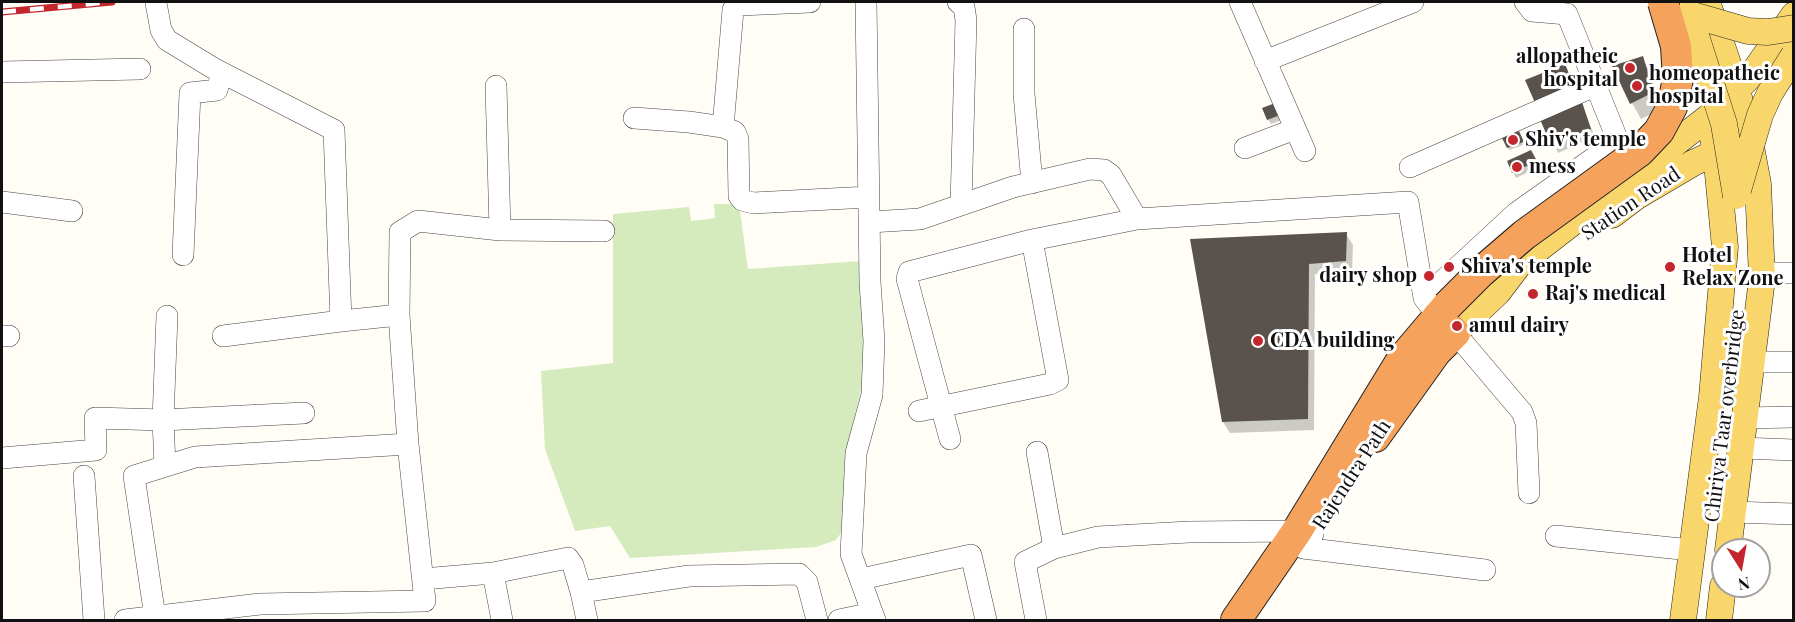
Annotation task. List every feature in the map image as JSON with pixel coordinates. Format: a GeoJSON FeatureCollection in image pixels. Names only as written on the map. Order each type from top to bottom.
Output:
{"type":"FeatureCollection","features":[{"type":"Feature","properties":{"kind":"highway"},"geometry":{"type":"LineString","coordinates":[[1441,313],[1481,272],[1524,235],[1640,151],[1659,131],[1672,107],[1678,79],[1676,46],[1690,4]]}},
{"type":"Feature","properties":{"kind":"highway","name":"Rajendra Path"},"geometry":{"type":"LineString","coordinates":[[1254,621],[1441,313]]}},
{"type":"Feature","properties":{"kind":"highway","name":"Rajendra Path"},"geometry":{"type":"LineString","coordinates":[[1236,621],[1305,538]]}},
{"type":"Feature","properties":{"kind":"main road"},"geometry":{"type":"LineString","coordinates":[[1690,4],[1770,17],[1794,16]]}},
{"type":"Feature","properties":{"kind":"main road"},"geometry":{"type":"LineString","coordinates":[[1690,4],[1748,31],[1768,32],[1794,28]]}},
{"type":"Feature","properties":{"kind":"main road"},"geometry":{"type":"LineString","coordinates":[[1690,4],[1737,90],[1758,184],[1761,273],[1729,538]]}},
{"type":"Feature","properties":{"kind":"main road","name":"Chiriya Taar overbridge"},"geometry":{"type":"LineString","coordinates":[[1690,4],[1724,124],[1736,196],[1740,297],[1700,621]]}},
{"type":"Feature","properties":{"kind":"main road","name":"Station Road"},"geometry":{"type":"LineString","coordinates":[[1498,292],[1520,263],[1709,117],[1759,65],[1794,16]]}},
{"type":"Feature","properties":{"kind":"main road"},"geometry":{"type":"LineString","coordinates":[[1736,196],[1760,115],[1770,93],[1794,55]]}},
{"type":"Feature","properties":{"kind":"main road","name":"Station Road"},"geometry":{"type":"LineString","coordinates":[[1498,292],[1530,275],[1638,196],[1693,163],[1749,136],[1768,120],[1794,80]]}},
{"type":"Feature","properties":{"kind":"main road"},"geometry":{"type":"LineString","coordinates":[[1683,621],[1722,298],[1725,247],[1716,153],[1709,117]]}},
{"type":"Feature","properties":{"kind":"main road"},"geometry":{"type":"LineString","coordinates":[[1441,313],[1498,292]]}},
{"type":"Feature","properties":{"kind":"main road"},"geometry":{"type":"LineString","coordinates":[[1719,621],[1722,598]]}},
{"type":"Feature","properties":{"kind":"street"},"geometry":{"type":"LineString","coordinates":[[723,127],[733,10],[739,5],[810,2]]}},
{"type":"Feature","properties":{"kind":"street"},"geometry":{"type":"LineString","coordinates":[[839,621],[873,617],[851,554],[856,453],[872,395],[874,341],[863,2]]}},
{"type":"Feature","properties":{"kind":"street"},"geometry":{"type":"LineString","coordinates":[[958,2],[964,7],[966,20],[961,205]]}},
{"type":"Feature","properties":{"kind":"street"},"geometry":{"type":"LineString","coordinates":[[1239,2],[1305,151]]}},
{"type":"Feature","properties":{"kind":"street"},"geometry":{"type":"LineString","coordinates":[[1266,61],[1413,2]]}},
{"type":"Feature","properties":{"kind":"street"},"geometry":{"type":"LineString","coordinates":[[1525,2],[1532,11],[1566,14],[1616,136],[1636,175]]}},
{"type":"Feature","properties":{"kind":"street"},"geometry":{"type":"LineString","coordinates":[[156,3],[161,30],[167,40],[222,73],[334,130],[341,321]]}},
{"type":"Feature","properties":{"kind":"street"},"geometry":{"type":"LineString","coordinates":[[1024,28],[1024,94],[1032,183]]}},
{"type":"Feature","properties":{"kind":"street"},"geometry":{"type":"LineString","coordinates":[[2,72],[140,69]]}},
{"type":"Feature","properties":{"kind":"street"},"geometry":{"type":"LineString","coordinates":[[183,255],[190,93],[217,90],[222,73]]}},
{"type":"Feature","properties":{"kind":"street"},"geometry":{"type":"LineString","coordinates":[[1410,167],[1597,85]]}},
{"type":"Feature","properties":{"kind":"street"},"geometry":{"type":"LineString","coordinates":[[496,86],[500,230]]}},
{"type":"Feature","properties":{"kind":"street"},"geometry":{"type":"LineString","coordinates":[[634,118],[723,127],[738,135],[739,196],[742,200],[753,203],[869,197]]}},
{"type":"Feature","properties":{"kind":"street"},"geometry":{"type":"LineString","coordinates":[[1245,148],[1295,129]]}},
{"type":"Feature","properties":{"kind":"street"},"geometry":{"type":"LineString","coordinates":[[1441,313],[1516,213],[1595,157],[1616,136]]}},
{"type":"Feature","properties":{"kind":"street"},"geometry":{"type":"LineString","coordinates":[[870,222],[920,219],[1032,183],[1090,169],[1104,170],[1111,175],[1137,219]]}},
{"type":"Feature","properties":{"kind":"street"},"geometry":{"type":"LineString","coordinates":[[2,202],[72,211]]}},
{"type":"Feature","properties":{"kind":"street"},"geometry":{"type":"LineString","coordinates":[[950,440],[907,279],[909,272],[1032,240],[1137,219],[1408,202],[1441,313],[1522,412],[1526,423],[1529,493]]}},
{"type":"Feature","properties":{"kind":"street"},"geometry":{"type":"LineString","coordinates":[[125,621],[155,617],[187,617],[425,601],[408,444],[399,315],[400,232],[418,221],[500,230],[604,231]]}},
{"type":"Feature","properties":{"kind":"street"},"geometry":{"type":"LineString","coordinates":[[919,411],[1050,384],[1058,380],[1032,240]]}},
{"type":"Feature","properties":{"kind":"street"},"geometry":{"type":"LineString","coordinates":[[1761,273],[1794,273]]}},
{"type":"Feature","properties":{"kind":"street"},"geometry":{"type":"LineString","coordinates":[[223,336],[399,315]]}},
{"type":"Feature","properties":{"kind":"street"},"geometry":{"type":"LineString","coordinates":[[165,465],[162,420],[167,316]]}},
{"type":"Feature","properties":{"kind":"street"},"geometry":{"type":"LineString","coordinates":[[1751,362],[1794,362]]}},
{"type":"Feature","properties":{"kind":"street"},"geometry":{"type":"LineString","coordinates":[[2,458],[96,450],[95,418],[162,420],[304,413]]}},
{"type":"Feature","properties":{"kind":"street"},"geometry":{"type":"LineString","coordinates":[[1744,418],[1794,417]]}},
{"type":"Feature","properties":{"kind":"street"},"geometry":{"type":"LineString","coordinates":[[155,617],[134,476],[195,457],[408,444]]}},
{"type":"Feature","properties":{"kind":"street"},"geometry":{"type":"LineString","coordinates":[[1741,448],[1794,450]]}},
{"type":"Feature","properties":{"kind":"street"},"geometry":{"type":"LineString","coordinates":[[1037,452],[1054,548]]}},
{"type":"Feature","properties":{"kind":"street"},"geometry":{"type":"LineString","coordinates":[[84,476],[94,621]]}},
{"type":"Feature","properties":{"kind":"street"},"geometry":{"type":"LineString","coordinates":[[1732,512],[1794,514]]}},
{"type":"Feature","properties":{"kind":"street"},"geometry":{"type":"LineString","coordinates":[[1036,621],[1025,562],[1054,548],[1098,537],[1188,532],[1305,538],[1485,570]]}},
{"type":"Feature","properties":{"kind":"street"},"geometry":{"type":"LineString","coordinates":[[1557,536],[1691,550]]}},
{"type":"Feature","properties":{"kind":"street"},"geometry":{"type":"LineString","coordinates":[[861,579],[971,555],[986,621]]}},
{"type":"Feature","properties":{"kind":"street"},"geometry":{"type":"LineString","coordinates":[[423,579],[493,573],[568,558],[573,565],[587,621]]}},
{"type":"Feature","properties":{"kind":"street"},"geometry":{"type":"LineString","coordinates":[[493,573],[502,621]]}},
{"type":"Feature","properties":{"kind":"street"},"geometry":{"type":"LineString","coordinates":[[581,592],[689,576],[799,574],[807,582],[817,621]]}},
{"type":"Feature","properties":{"kind":"green space"},"geometry":{"type":"Polygon","coordinates":[[[714,204],[739,204],[748,269],[861,261],[867,366],[851,431],[846,480],[846,526],[836,540],[816,547],[630,558],[610,526],[575,531],[545,449],[541,371],[613,363],[613,214],[689,207],[691,221],[715,218],[714,204]]]}},
{"type":"Feature","properties":{"kind":"building","name":"homeopatheic hospital"},"geometry":{"type":"Polygon","coordinates":[[[1643,56],[1654,92],[1630,104],[1612,66],[1643,56]]]}},
{"type":"Feature","properties":{"kind":"building"},"geometry":{"type":"Polygon","coordinates":[[[1565,64],[1575,88],[1536,105],[1525,80],[1565,64]]]}},
{"type":"Feature","properties":{"kind":"building"},"geometry":{"type":"Polygon","coordinates":[[[1581,99],[1591,129],[1551,145],[1539,117],[1581,99]]]}},
{"type":"Feature","properties":{"kind":"building"},"geometry":{"type":"Polygon","coordinates":[[[1278,102],[1283,114],[1267,120],[1262,108],[1278,102]]]}},
{"type":"Feature","properties":{"kind":"building","name":"Shiv's temple"},"geometry":{"type":"Polygon","coordinates":[[[1519,131],[1524,142],[1507,148],[1502,138],[1519,131]]]}},
{"type":"Feature","properties":{"kind":"building","name":"mess"},"geometry":{"type":"Polygon","coordinates":[[[1531,150],[1537,161],[1512,173],[1507,161],[1531,150]]]}},
{"type":"Feature","properties":{"kind":"building","name":"CDA building"},"geometry":{"type":"Polygon","coordinates":[[[1347,232],[1346,261],[1309,264],[1308,419],[1222,422],[1190,239],[1347,232]]]}},
{"type":"Feature","properties":{"kind":"railway"},"geometry":{"type":"LineString","coordinates":[[2,12],[112,2]]}},
{"type":"Feature","properties":{"kind":"place","name":"allopatheic hospital"},"geometry":{"type":"Point","coordinates":[1630,68]}},
{"type":"Feature","properties":{"kind":"place","name":"homeopatheic hospital"},"geometry":{"type":"Point","coordinates":[1637,86]}},
{"type":"Feature","properties":{"kind":"place","name":"Shiv's temple"},"geometry":{"type":"Point","coordinates":[1513,140]}},
{"type":"Feature","properties":{"kind":"place","name":"mess"},"geometry":{"type":"Point","coordinates":[1517,167]}},
{"type":"Feature","properties":{"kind":"place","name":"Shiva's temple"},"geometry":{"type":"Point","coordinates":[1449,267]}},
{"type":"Feature","properties":{"kind":"place","name":"Hotel Relax Zone"},"geometry":{"type":"Point","coordinates":[1670,267]}},
{"type":"Feature","properties":{"kind":"place","name":"dairy shop"},"geometry":{"type":"Point","coordinates":[1429,276]}},
{"type":"Feature","properties":{"kind":"place","name":"Raj's medical"},"geometry":{"type":"Point","coordinates":[1533,294]}},
{"type":"Feature","properties":{"kind":"place","name":"amul dairy"},"geometry":{"type":"Point","coordinates":[1457,326]}},
{"type":"Feature","properties":{"kind":"place","name":"CDA building"},"geometry":{"type":"Point","coordinates":[1258,341]}}]}
